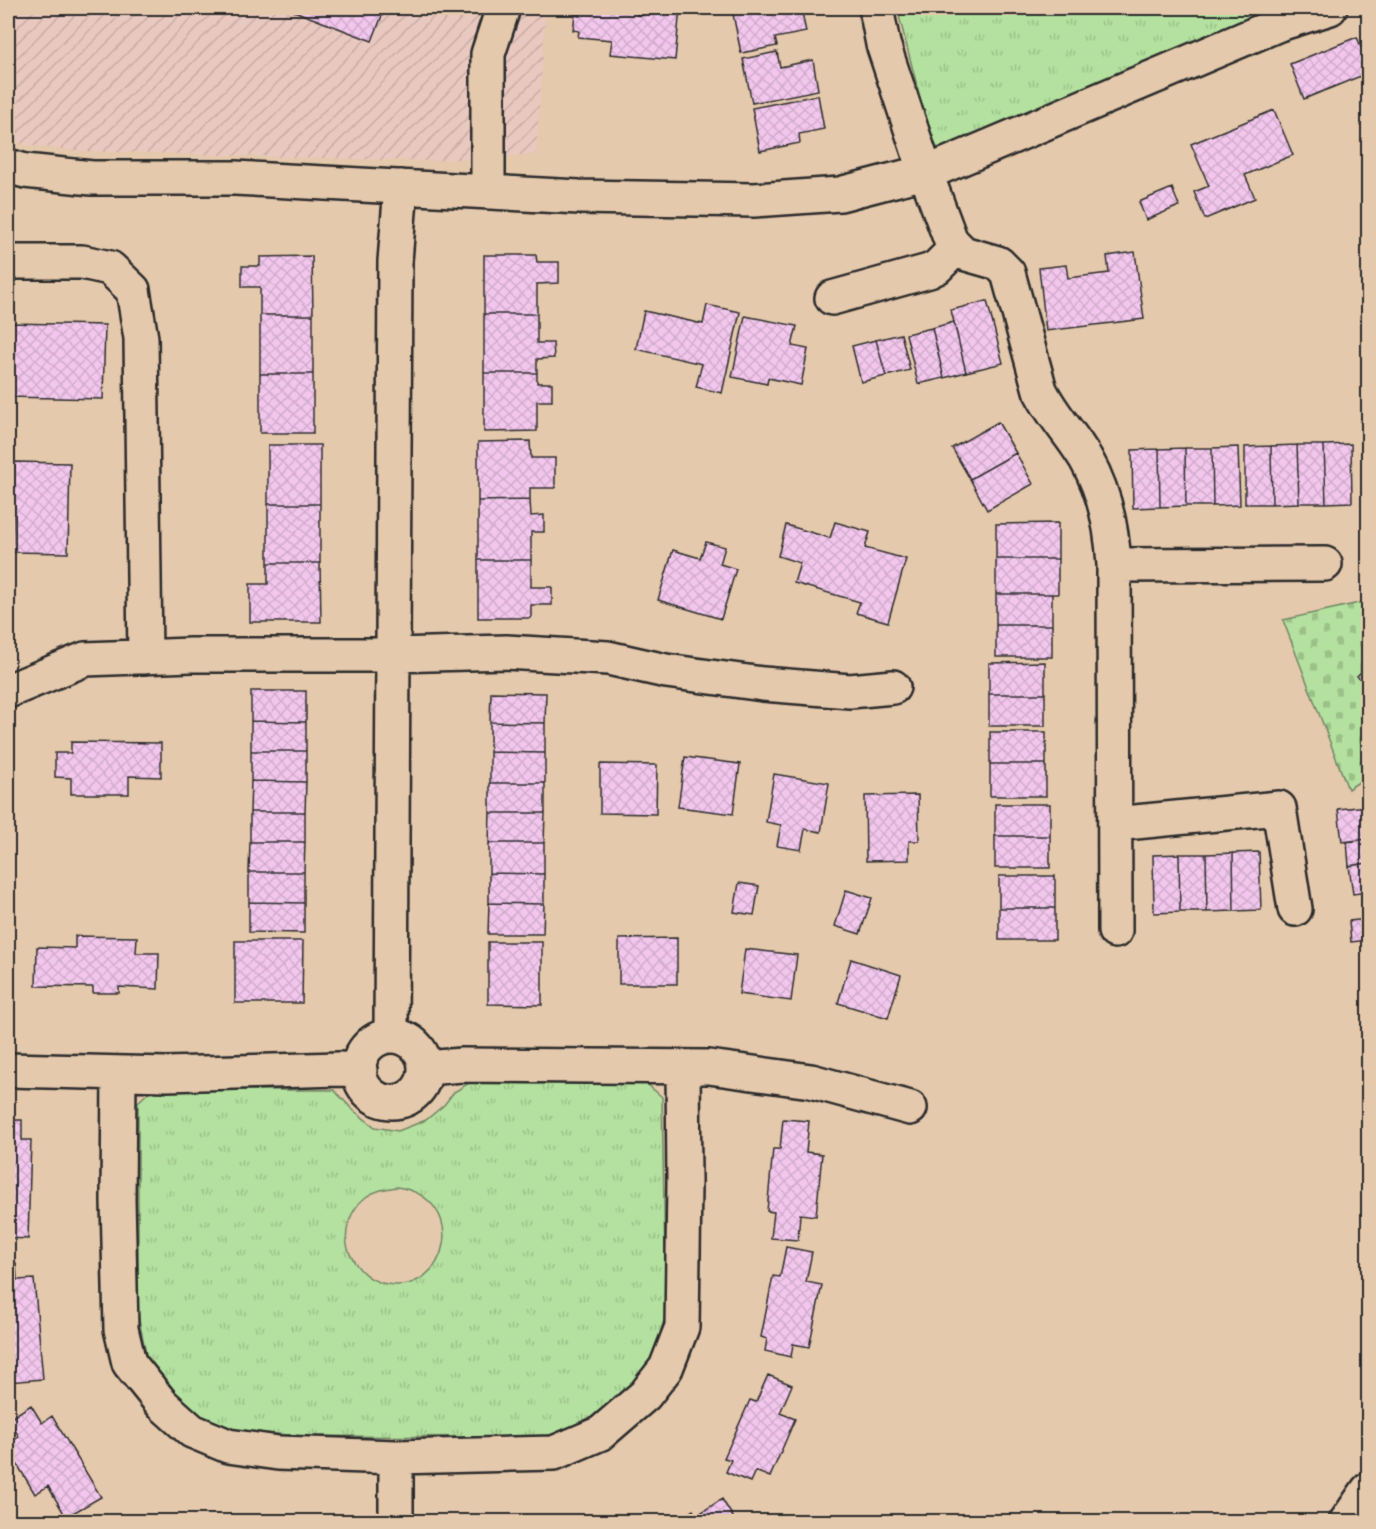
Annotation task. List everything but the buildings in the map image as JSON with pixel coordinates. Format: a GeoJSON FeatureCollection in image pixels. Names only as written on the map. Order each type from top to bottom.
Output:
{"type":"FeatureCollection","features":[{"type":"Feature","properties":{"kind":"street"},"geometry":{"type":"LineString","coordinates":[[488,192],[488,54],[503,8]]}},
{"type":"Feature","properties":{"kind":"street"},"geometry":{"type":"LineString","coordinates":[[876,8],[883,44],[951,241],[963,253],[998,263],[1008,273],[1040,390],[1048,407],[1085,458],[1100,487],[1110,522],[1114,565],[1115,931]]}},
{"type":"Feature","properties":{"kind":"street"},"geometry":{"type":"LineString","coordinates":[[8,166],[25,171],[92,178],[235,178],[579,197],[754,200],[840,194],[936,169],[1279,24],[1330,8]]}},
{"type":"Feature","properties":{"kind":"street"},"geometry":{"type":"LineString","coordinates":[[391,1035],[395,261],[401,187]]}},
{"type":"Feature","properties":{"kind":"street"},"geometry":{"type":"LineString","coordinates":[[832,298],[937,267],[957,247]]}},
{"type":"Feature","properties":{"kind":"street"},"geometry":{"type":"LineString","coordinates":[[8,262],[82,261],[110,268],[133,290],[141,338],[145,657]]}},
{"type":"Feature","properties":{"kind":"street"},"geometry":{"type":"LineString","coordinates":[[1114,565],[1325,564]]}},
{"type":"Feature","properties":{"kind":"street"},"geometry":{"type":"LineString","coordinates":[[8,692],[85,659],[506,652],[608,658],[666,671],[763,684],[850,691],[893,687]]}},
{"type":"Feature","properties":{"kind":"street"},"geometry":{"type":"LineString","coordinates":[[1115,824],[1279,808],[1295,909]]}},
{"type":"Feature","properties":{"kind":"street"},"geometry":{"type":"LineString","coordinates":[[391,1035],[406,1038],[416,1045],[422,1052],[426,1068],[420,1089],[411,1097],[396,1103],[381,1101],[367,1092],[359,1077],[360,1060],[365,1050],[372,1042],[391,1035]]}},
{"type":"Feature","properties":{"kind":"street"},"geometry":{"type":"LineString","coordinates":[[426,1068],[462,1065],[709,1067],[811,1081],[910,1108]]}},
{"type":"Feature","properties":{"kind":"street"},"geometry":{"type":"LineString","coordinates":[[119,1073],[118,1200],[121,1329],[129,1363],[162,1404],[192,1431],[228,1446],[278,1453],[396,1457],[554,1453],[601,1433],[645,1395],[666,1368],[682,1327],[684,1067]]}},
{"type":"Feature","properties":{"kind":"street"},"geometry":{"type":"LineString","coordinates":[[8,1070],[166,1074],[360,1070]]}},
{"type":"Feature","properties":{"kind":"street"},"geometry":{"type":"LineString","coordinates":[[396,1457],[396,1521]]}},
{"type":"Feature","properties":{"kind":"street"},"geometry":{"type":"LineString","coordinates":[[1346,1521],[1368,1490]]}},
{"type":"Feature","properties":{"kind":"shaded area"},"geometry":{"type":"Polygon","coordinates":[[[8,8],[546,8],[536,154],[426,161],[81,151],[25,145],[8,137],[8,8]]]}},
{"type":"Feature","properties":{"kind":"green space"},"geometry":{"type":"Polygon","coordinates":[[[897,8],[1282,8],[956,145],[933,148],[897,8]]]}},
{"type":"Feature","properties":{"kind":"green space"},"geometry":{"type":"Polygon","coordinates":[[[1368,601],[1368,776],[1348,789],[1283,620],[1368,601]]]}},
{"type":"Feature","properties":{"kind":"green space"},"geometry":{"type":"Polygon","coordinates":[[[469,1083],[647,1084],[662,1097],[666,1313],[653,1358],[625,1394],[577,1428],[542,1437],[301,1436],[217,1429],[165,1388],[146,1354],[138,1315],[138,1102],[151,1090],[334,1090],[353,1110],[375,1127],[398,1131],[426,1120],[444,1105],[454,1092],[469,1083]],[[397,1187],[385,1189],[369,1195],[355,1208],[347,1231],[347,1247],[357,1265],[369,1278],[387,1284],[408,1284],[425,1276],[437,1262],[443,1244],[443,1226],[436,1209],[421,1195],[397,1187]]]}}]}
